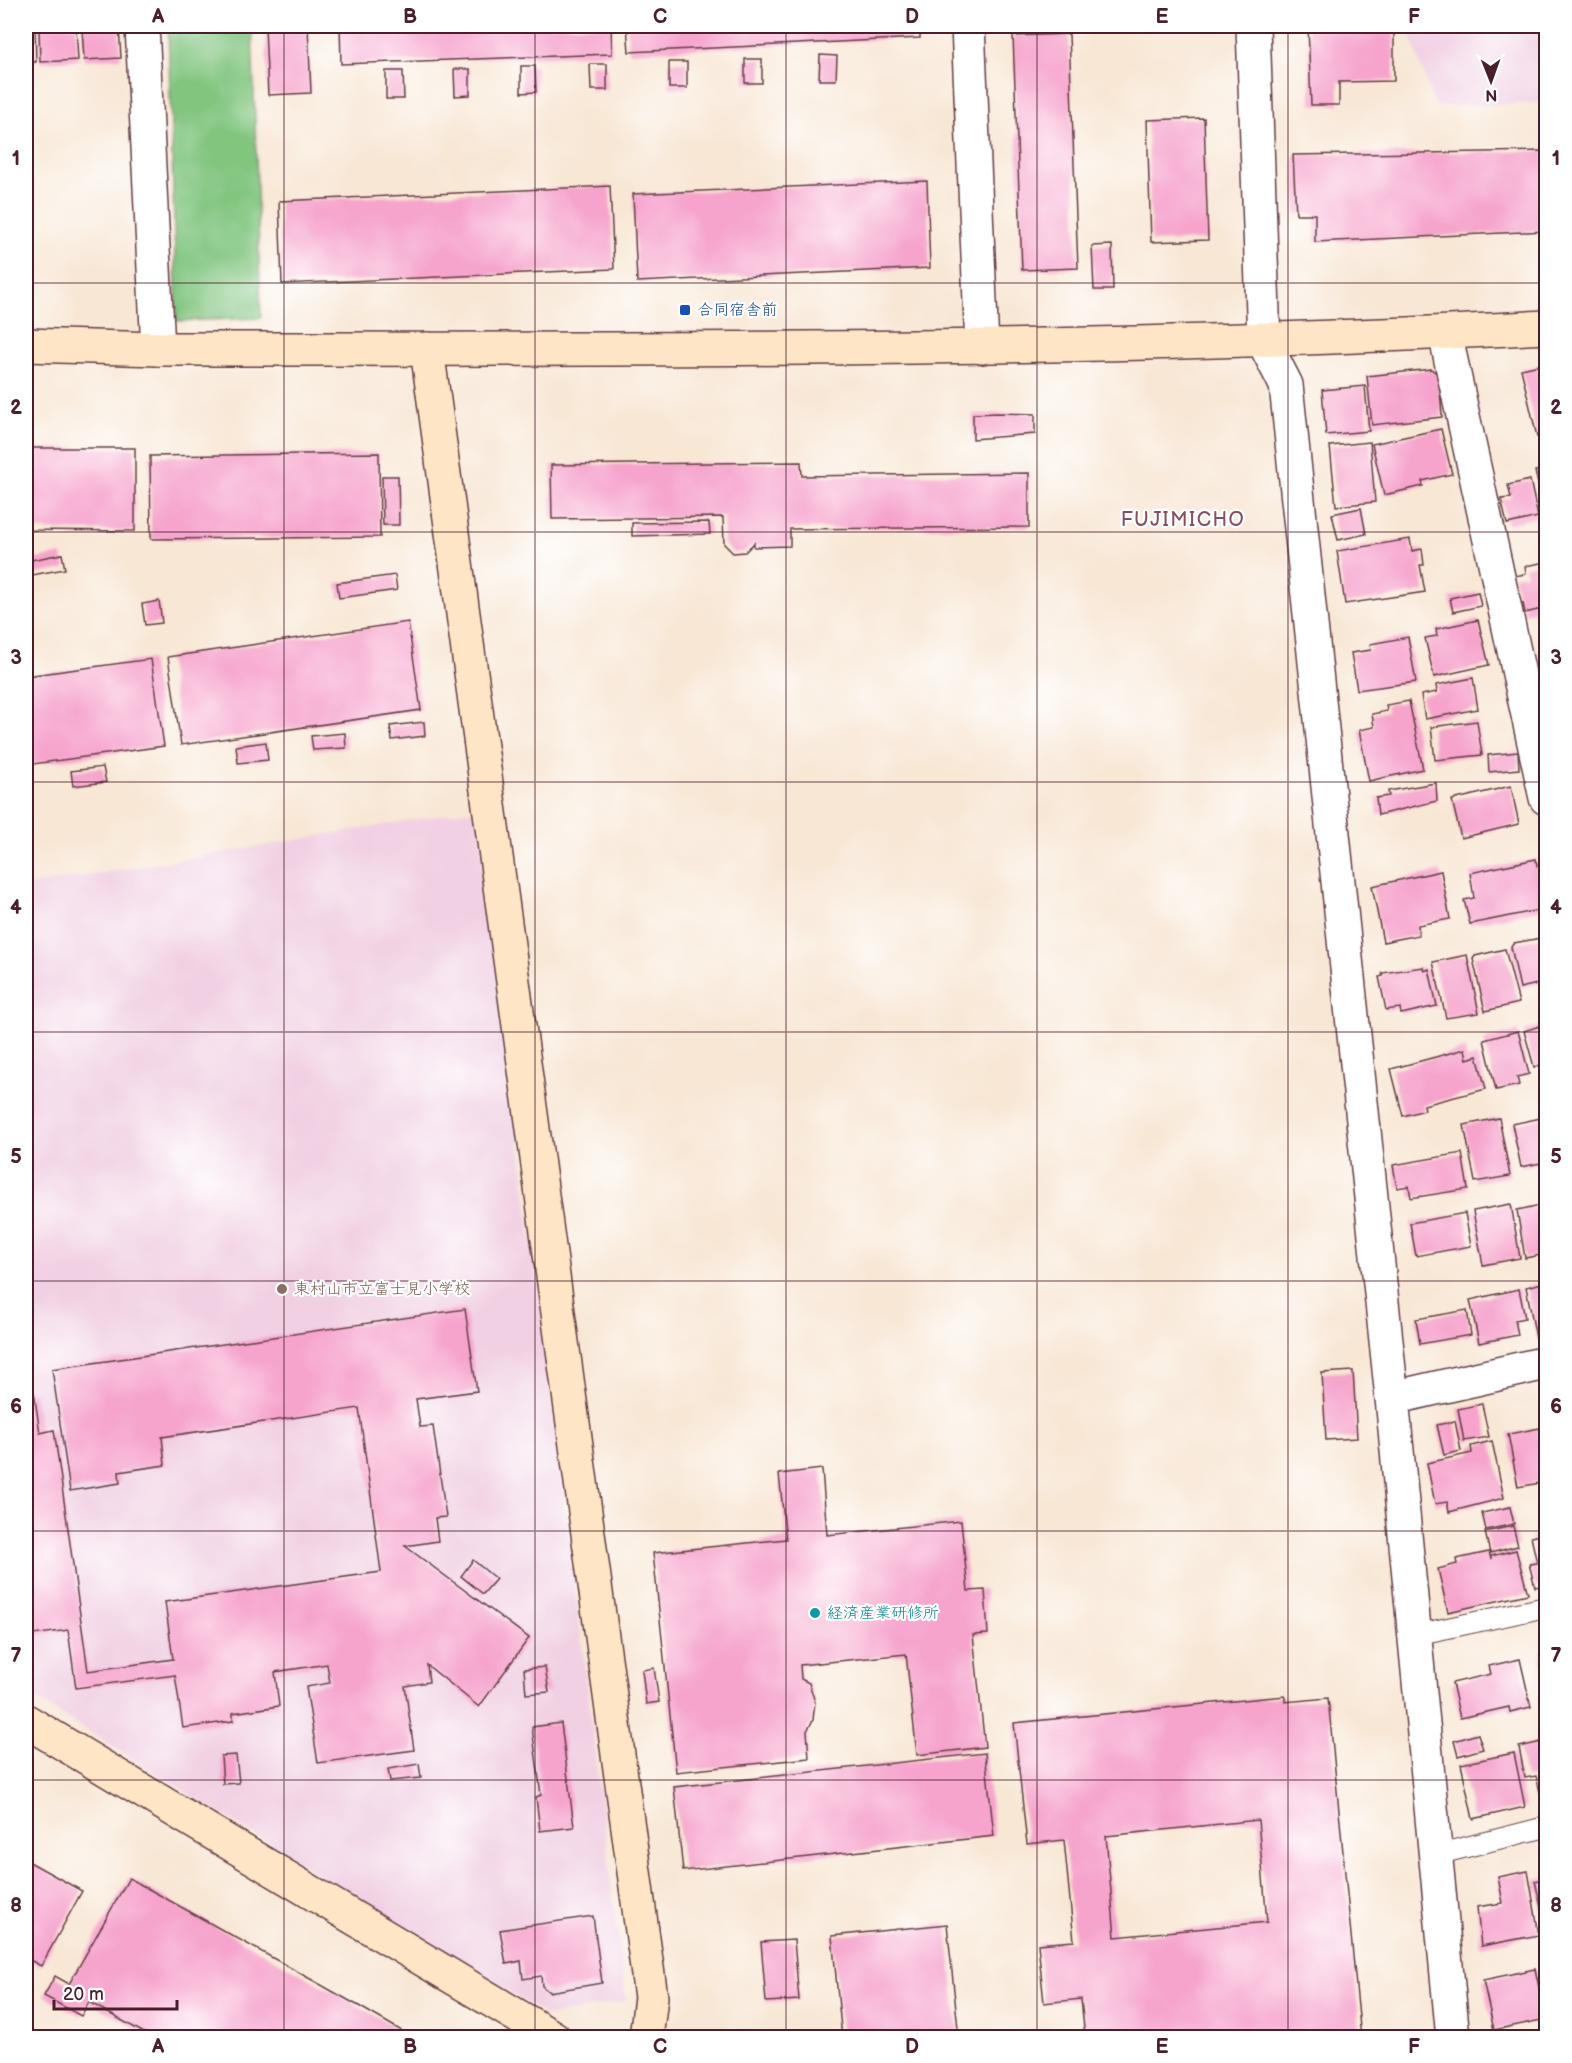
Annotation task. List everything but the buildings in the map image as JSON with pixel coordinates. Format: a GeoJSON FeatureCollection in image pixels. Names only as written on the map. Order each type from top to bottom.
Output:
{"type":"FeatureCollection","features":[{"type":"Feature","properties":{"kind":"street"},"geometry":{"type":"LineString","coordinates":[[142,26],[158,349]]}},
{"type":"Feature","properties":{"kind":"street"},"geometry":{"type":"LineString","coordinates":[[968,26],[982,347]]}},
{"type":"Feature","properties":{"kind":"street"},"geometry":{"type":"LineString","coordinates":[[1253,26],[1264,342],[1286,385],[1416,1635],[1453,2037]]}},
{"type":"Feature","properties":{"kind":"street"},"geometry":{"type":"LineString","coordinates":[[26,345],[158,349],[982,347],[1264,342],[1546,327]]}},
{"type":"Feature","properties":{"kind":"street"},"geometry":{"type":"LineString","coordinates":[[1444,333],[1546,798]]}},
{"type":"Feature","properties":{"kind":"street"},"geometry":{"type":"LineString","coordinates":[[427,349],[651,1997],[646,2037]]}},
{"type":"Feature","properties":{"kind":"street"},"geometry":{"type":"LineString","coordinates":[[1392,1398],[1546,1363]]}},
{"type":"Feature","properties":{"kind":"street"},"geometry":{"type":"LineString","coordinates":[[26,1721],[554,2037]]}},
{"type":"Feature","properties":{"kind":"lane"},"geometry":{"type":"LineString","coordinates":[[1416,1635],[1546,1607]]}},
{"type":"Feature","properties":{"kind":"lane"},"geometry":{"type":"LineString","coordinates":[[1436,1855],[1546,1827]]}},
{"type":"Feature","properties":{"kind":"shaded area"},"geometry":{"type":"Polygon","coordinates":[[[1407,26],[1546,26],[1546,103],[1435,106],[1407,26]]]}},
{"type":"Feature","properties":{"kind":"shaded area","name":"東村山市立富士見小学校"},"geometry":{"type":"Polygon","coordinates":[[[478,809],[626,2001],[547,2016],[26,1693],[26,886],[478,809]]]}},
{"type":"Feature","properties":{"kind":"green space"},"geometry":{"type":"Polygon","coordinates":[[[168,26],[252,26],[261,318],[177,321],[168,26]]]}},
{"type":"Feature","properties":{"kind":"place","name":"合同宿舎前"},"geometry":{"type":"Point","coordinates":[685,310]}},
{"type":"Feature","properties":{"kind":"place","name":"東村山市立富士見小学校"},"geometry":{"type":"Point","coordinates":[282,1289]}},
{"type":"Feature","properties":{"kind":"place","name":"経済産業研修所"},"geometry":{"type":"Point","coordinates":[815,1613]}},
{"type":"Feature","properties":{"kind":"district","name":"FUJIMICHO"},"geometry":{"type":"Point","coordinates":[1183,520]}}]}
